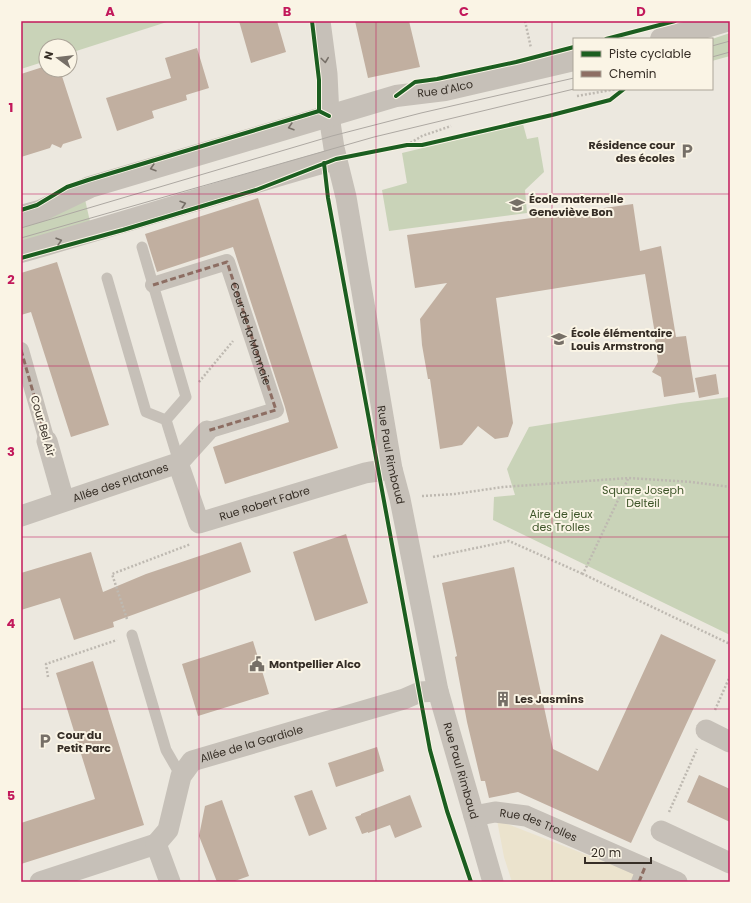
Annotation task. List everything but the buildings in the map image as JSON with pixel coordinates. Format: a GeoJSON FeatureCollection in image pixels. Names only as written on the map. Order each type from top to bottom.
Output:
{"type":"FeatureCollection","features":[{"type":"Feature","properties":{"kind":"street","name":"Rue Paul Rimbaud"},"geometry":{"type":"LineString","coordinates":[[320,21],[327,74],[329,116],[336,159],[346,197],[346,208],[392,469],[400,499],[438,691],[493,882]]}},
{"type":"Feature","properties":{"kind":"street"},"geometry":{"type":"LineString","coordinates":[[665,38],[726,21]]}},
{"type":"Feature","properties":{"kind":"street","name":"Rue d'Alco"},"geometry":{"type":"LineString","coordinates":[[21,216],[40,211],[90,187],[396,96],[445,90],[573,60]]}},
{"type":"Feature","properties":{"kind":"street"},"geometry":{"type":"LineString","coordinates":[[21,252],[336,159]]}},
{"type":"Feature","properties":{"kind":"street","name":"Cour de la Monnaie"},"geometry":{"type":"LineString","coordinates":[[153,285],[227,262],[276,410],[207,431]]}},
{"type":"Feature","properties":{"kind":"street","name":"Cour Bel Air"},"geometry":{"type":"LineString","coordinates":[[21,350],[64,501]]}},
{"type":"Feature","properties":{"kind":"street","name":"Allée des Platanes"},"geometry":{"type":"LineString","coordinates":[[21,516],[179,462],[207,431]]}},
{"type":"Feature","properties":{"kind":"street"},"geometry":{"type":"LineString","coordinates":[[179,462],[198,523]]}},
{"type":"Feature","properties":{"kind":"street","name":"Rue Robert Fabre"},"geometry":{"type":"LineString","coordinates":[[198,523],[365,473],[392,469]]}},
{"type":"Feature","properties":{"kind":"street","name":"Allée de la Gardiole"},"geometry":{"type":"LineString","coordinates":[[156,844],[168,830],[181,776],[192,761],[404,699],[420,692],[438,691]]}},
{"type":"Feature","properties":{"kind":"street"},"geometry":{"type":"LineString","coordinates":[[706,730],[730,742]]}},
{"type":"Feature","properties":{"kind":"street","name":"Rue des Trolles"},"geometry":{"type":"LineString","coordinates":[[474,816],[495,812],[526,816],[642,875],[677,882]]}},
{"type":"Feature","properties":{"kind":"street"},"geometry":{"type":"LineString","coordinates":[[661,831],[730,863]]}},
{"type":"Feature","properties":{"kind":"street"},"geometry":{"type":"LineString","coordinates":[[40,882],[156,844],[170,882]]}},
{"type":"Feature","properties":{"kind":"lane"},"geometry":{"type":"LineString","coordinates":[[142,248],[186,397],[166,420]]}},
{"type":"Feature","properties":{"kind":"lane"},"geometry":{"type":"LineString","coordinates":[[107,278],[146,412],[166,420]]}},
{"type":"Feature","properties":{"kind":"lane"},"geometry":{"type":"LineString","coordinates":[[166,420],[179,462]]}},
{"type":"Feature","properties":{"kind":"lane"},"geometry":{"type":"LineString","coordinates":[[132,635],[166,750],[181,776]]}},
{"type":"Feature","properties":{"kind":"path"},"geometry":{"type":"LineString","coordinates":[[525,21],[531,48]]}},
{"type":"Feature","properties":{"kind":"path"},"geometry":{"type":"LineString","coordinates":[[577,96],[618,91]]}},
{"type":"Feature","properties":{"kind":"path"},"geometry":{"type":"LineString","coordinates":[[407,145],[422,136],[451,126]]}},
{"type":"Feature","properties":{"kind":"path"},"geometry":{"type":"LineString","coordinates":[[400,146],[414,145]]}},
{"type":"Feature","properties":{"kind":"path"},"geometry":{"type":"LineString","coordinates":[[186,397],[248,324]]}},
{"type":"Feature","properties":{"kind":"path"},"geometry":{"type":"LineString","coordinates":[[400,499],[455,494],[503,487],[629,478],[691,482],[730,487]]}},
{"type":"Feature","properties":{"kind":"path"},"geometry":{"type":"LineString","coordinates":[[583,574],[629,478]]}},
{"type":"Feature","properties":{"kind":"path"},"geometry":{"type":"LineString","coordinates":[[48,677],[46,664],[132,635],[112,574],[204,539],[198,523]]}},
{"type":"Feature","properties":{"kind":"path"},"geometry":{"type":"LineString","coordinates":[[412,561],[509,541],[583,574],[730,644]]}},
{"type":"Feature","properties":{"kind":"path"},"geometry":{"type":"LineString","coordinates":[[661,831],[730,676]]}},
{"type":"Feature","properties":{"kind":"green space"},"geometry":{"type":"Polygon","coordinates":[[[21,21],[170,21],[78,50],[78,38],[38,38],[38,64],[21,69],[21,21]]]}},
{"type":"Feature","properties":{"kind":"green space"},"geometry":{"type":"Polygon","coordinates":[[[730,33],[730,56],[713,61],[713,39],[730,33]]]}},
{"type":"Feature","properties":{"kind":"green space"},"geometry":{"type":"Polygon","coordinates":[[[523,124],[527,139],[538,137],[544,172],[525,190],[527,213],[389,231],[382,190],[407,183],[402,153],[523,124]]]}},
{"type":"Feature","properties":{"kind":"green space"},"geometry":{"type":"Polygon","coordinates":[[[84,195],[91,226],[21,246],[21,223],[84,195]]]}},
{"type":"Feature","properties":{"kind":"green space","name":"Square Joseph Delteil"},"geometry":{"type":"Polygon","coordinates":[[[730,397],[730,635],[493,520],[494,497],[515,495],[507,469],[529,427],[681,403],[730,397]]]}},
{"type":"Feature","properties":{"kind":"shaded area"},"geometry":{"type":"Polygon","coordinates":[[[497,820],[641,876],[639,882],[512,882],[504,857],[497,820]]]}},
{"type":"Feature","properties":{"kind":"tram line"},"geometry":{"type":"LineString","coordinates":[[713,46],[730,41]]}},
{"type":"Feature","properties":{"kind":"tram line"},"geometry":{"type":"LineString","coordinates":[[713,57],[730,52]]}},
{"type":"Feature","properties":{"kind":"tram line"},"geometry":{"type":"LineString","coordinates":[[21,228],[332,136],[421,113],[573,78]]}},
{"type":"Feature","properties":{"kind":"tram line"},"geometry":{"type":"LineString","coordinates":[[21,238],[374,137],[573,89]]}},
{"type":"Feature","properties":{"kind":"marked path"},"geometry":{"type":"LineString","coordinates":[[153,285],[227,262],[276,410],[207,431]]}},
{"type":"Feature","properties":{"kind":"marked path"},"geometry":{"type":"LineString","coordinates":[[21,350],[47,441]]}},
{"type":"Feature","properties":{"kind":"marked path"},"geometry":{"type":"LineString","coordinates":[[639,882],[645,867]]}},
{"type":"Feature","properties":{"kind":"cycle path"},"geometry":{"type":"LineString","coordinates":[[312,21],[319,80],[319,111],[329,116]]}},
{"type":"Feature","properties":{"kind":"cycle path"},"geometry":{"type":"LineString","coordinates":[[610,38],[675,21]]}},
{"type":"Feature","properties":{"kind":"cycle path"},"geometry":{"type":"LineString","coordinates":[[396,96],[415,82],[437,79],[516,62],[573,47]]}},
{"type":"Feature","properties":{"kind":"cycle path"},"geometry":{"type":"LineString","coordinates":[[21,258],[123,230],[256,190],[336,159],[407,145],[422,145],[552,115],[610,100],[623,90]]}},
{"type":"Feature","properties":{"kind":"cycle path"},"geometry":{"type":"LineString","coordinates":[[21,210],[37,205],[67,187],[88,180],[319,111]]}},
{"type":"Feature","properties":{"kind":"cycle path"},"geometry":{"type":"LineString","coordinates":[[324,163],[328,198],[430,750],[447,811],[471,882]]}},
{"type":"Feature","properties":{"kind":"place","name":"Résidence cour des écoles"},"geometry":{"type":"Point","coordinates":[687,151]}},
{"type":"Feature","properties":{"kind":"place","name":"École maternelle Geneviève Bon"},"geometry":{"type":"Point","coordinates":[517,205]}},
{"type":"Feature","properties":{"kind":"place","name":"École élémentaire Louis Armstrong"},"geometry":{"type":"Point","coordinates":[559,339]}},
{"type":"Feature","properties":{"kind":"place","name":"Montpellier Alco"},"geometry":{"type":"Point","coordinates":[257,664]}},
{"type":"Feature","properties":{"kind":"place","name":"Les Jasmins"},"geometry":{"type":"Point","coordinates":[503,699]}},
{"type":"Feature","properties":{"kind":"place","name":"Cour du Petit Parc"},"geometry":{"type":"Point","coordinates":[45,741]}},
{"type":"Feature","properties":{"kind":"park label","name":"Aire de jeux des Trolles"},"geometry":{"type":"Point","coordinates":[561,520]}}]}
